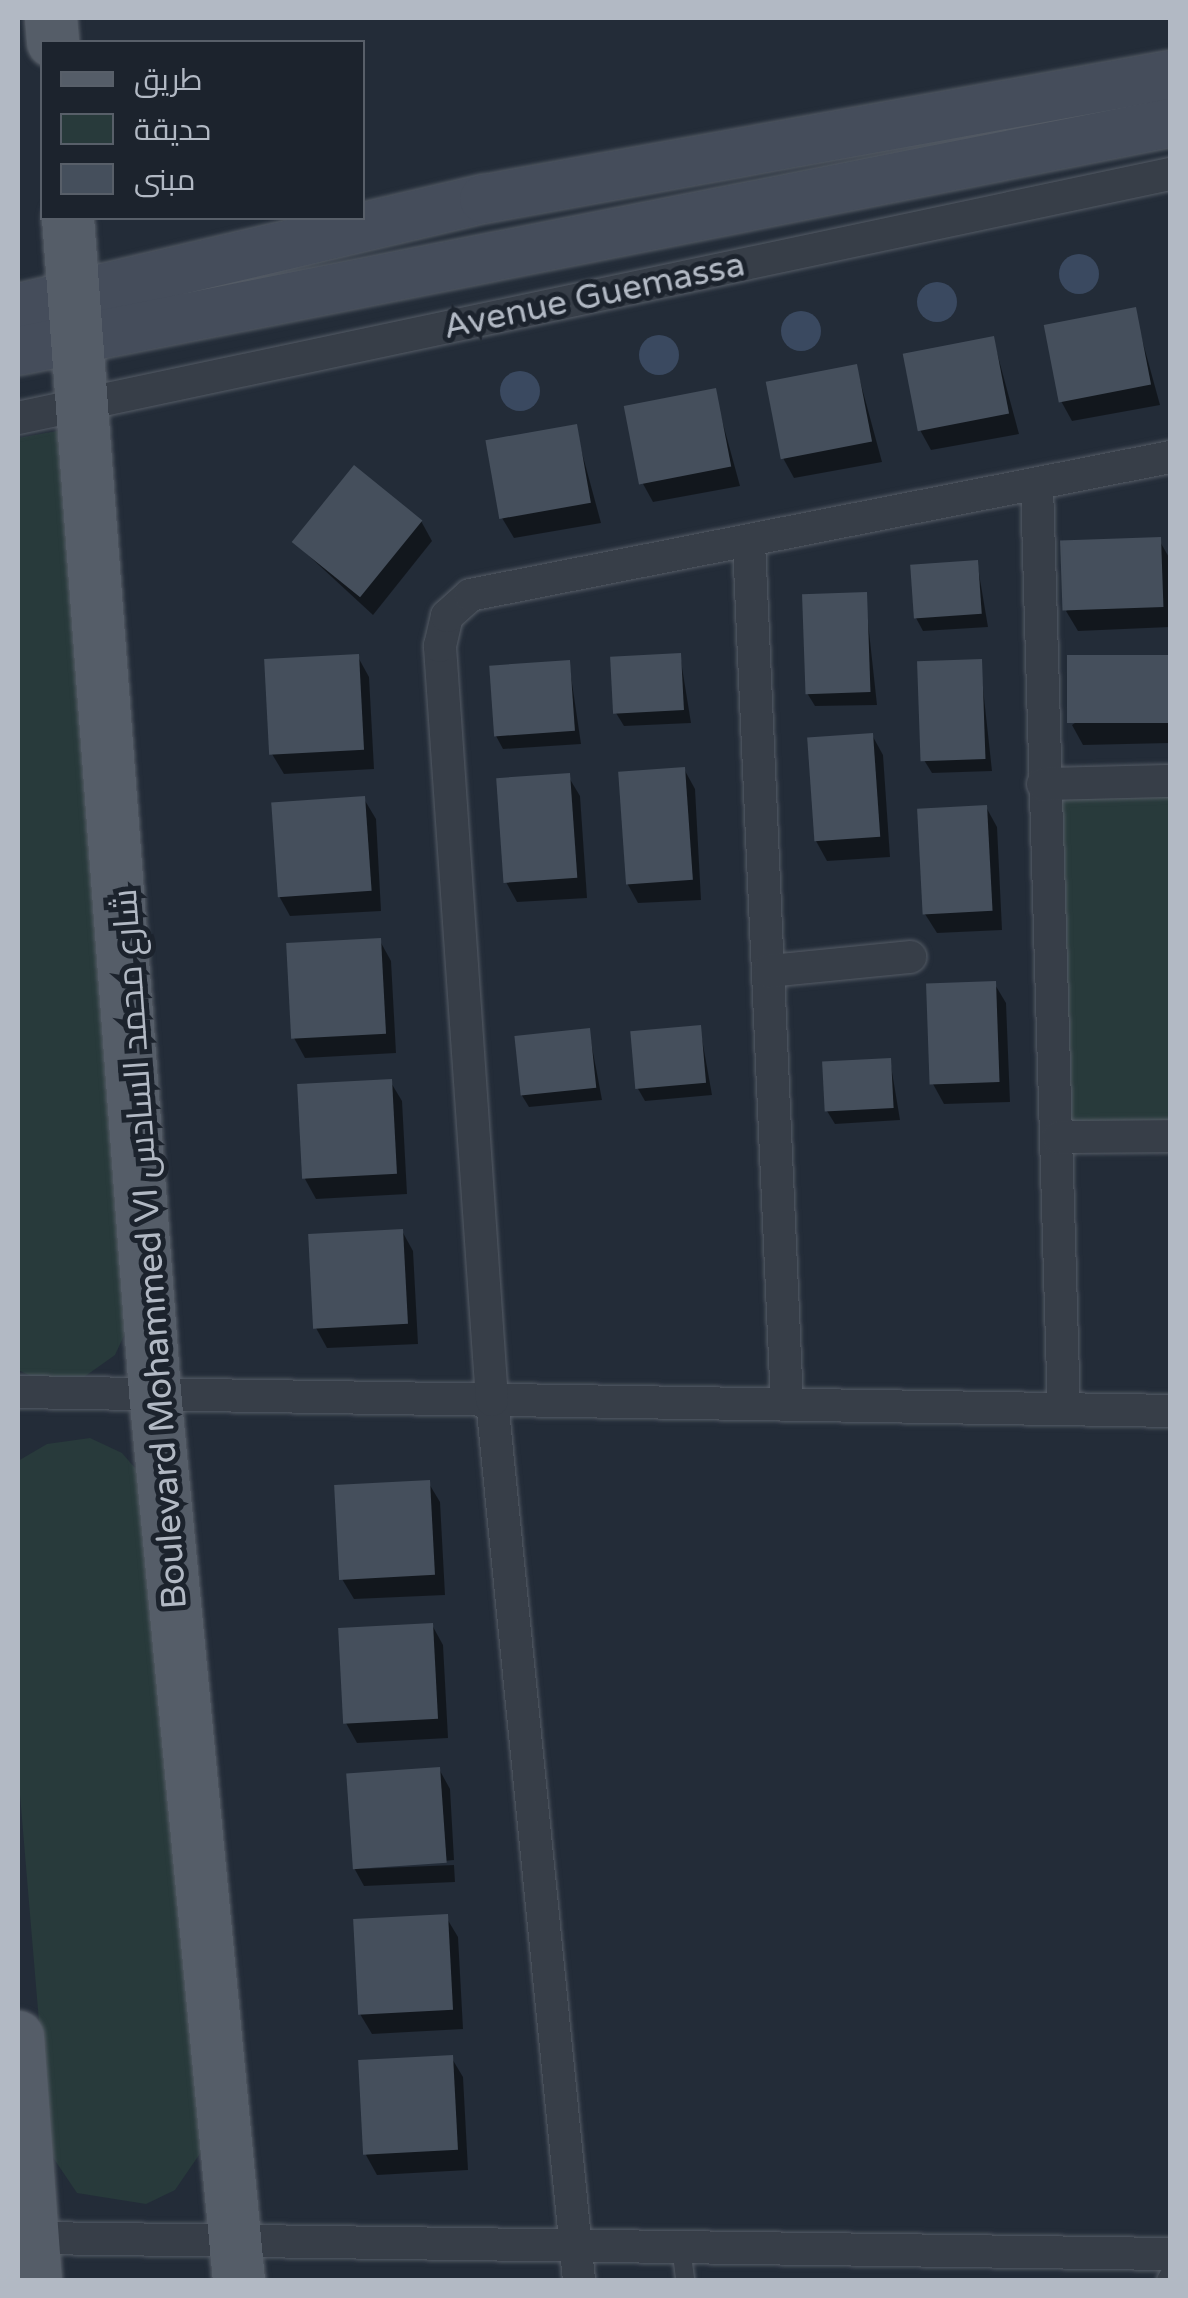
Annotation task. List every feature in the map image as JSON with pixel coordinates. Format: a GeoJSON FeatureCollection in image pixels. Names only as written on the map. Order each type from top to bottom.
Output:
{"type":"FeatureCollection","features":[{"type":"Feature","properties":{"kind":"main road","name":"Avenue Guemassa"},"geometry":{"type":"LineString","coordinates":[[18,352],[76,317],[484,199],[1170,75]]}},
{"type":"Feature","properties":{"kind":"main road","name":"Avenue Guemassa"},"geometry":{"type":"LineString","coordinates":[[18,308],[76,317],[1170,123]]}},
{"type":"Feature","properties":{"kind":"main road","name":"Boulevard Mohammed VI شارع محمد السادس"},"geometry":{"type":"LineString","coordinates":[[68,220],[155,1392],[239,2260]]}},
{"type":"Feature","properties":{"kind":"main road"},"geometry":{"type":"LineString","coordinates":[[18,2037],[21,2120],[37,2259]]}},
{"type":"Feature","properties":{"kind":"street","name":"Avenue Guemassa"},"geometry":{"type":"LineString","coordinates":[[18,418],[83,401],[1170,174]]}},
{"type":"Feature","properties":{"kind":"street"},"geometry":{"type":"LineString","coordinates":[[579,2280],[492,1400],[440,646],[447,616],[470,595],[749,543],[1170,456]]}},
{"type":"Feature","properties":{"kind":"street"},"geometry":{"type":"LineString","coordinates":[[1037,485],[1064,1408]]}},
{"type":"Feature","properties":{"kind":"street"},"geometry":{"type":"LineString","coordinates":[[749,543],[787,1402]]}},
{"type":"Feature","properties":{"kind":"street"},"geometry":{"type":"LineString","coordinates":[[1043,784],[1170,781]]}},
{"type":"Feature","properties":{"kind":"street"},"geometry":{"type":"LineString","coordinates":[[769,971],[910,957]]}},
{"type":"Feature","properties":{"kind":"street"},"geometry":{"type":"LineString","coordinates":[[1059,1136],[1170,1136]]}},
{"type":"Feature","properties":{"kind":"street"},"geometry":{"type":"LineString","coordinates":[[18,1392],[787,1402],[1170,1412]]}},
{"type":"Feature","properties":{"kind":"street"},"geometry":{"type":"LineString","coordinates":[[37,2259],[239,2260],[576,2245],[1170,2254]]}},
{"type":"Feature","properties":{"kind":"lane"},"geometry":{"type":"LineString","coordinates":[[681,2246],[685,2280]]}},
{"type":"Feature","properties":{"kind":"lane"},"geometry":{"type":"LineString","coordinates":[[1166,2280],[1170,2273]]}},
{"type":"Feature","properties":{"kind":"green space"},"geometry":{"type":"Polygon","coordinates":[[[68,429],[132,1318],[115,1355],[84,1377],[46,1383],[18,1370],[18,438],[68,429]]]}},
{"type":"Feature","properties":{"kind":"green space"},"geometry":{"type":"Polygon","coordinates":[[[1058,795],[1170,795],[1170,1123],[1058,1123],[1058,795]]]}},
{"type":"Feature","properties":{"kind":"green space"},"geometry":{"type":"Polygon","coordinates":[[[90,1438],[122,1453],[148,1483],[201,2152],[175,2190],[146,2204],[77,2193],[50,2153],[18,1771],[18,1461],[47,1444],[90,1438]]]}},
{"type":"Feature","properties":{"kind":"water"},"geometry":{"type":"Polygon","coordinates":[[[1079,254],[1093,260],[1099,274],[1093,288],[1079,294],[1065,288],[1059,274],[1065,260],[1079,254]]]}},
{"type":"Feature","properties":{"kind":"water"},"geometry":{"type":"Polygon","coordinates":[[[937,282],[951,288],[957,302],[951,316],[937,322],[923,316],[917,302],[923,288],[937,282]]]}},
{"type":"Feature","properties":{"kind":"water"},"geometry":{"type":"Polygon","coordinates":[[[801,311],[815,317],[821,331],[815,345],[801,351],[787,345],[781,331],[787,317],[801,311]]]}},
{"type":"Feature","properties":{"kind":"water"},"geometry":{"type":"Polygon","coordinates":[[[659,335],[673,341],[679,355],[673,369],[659,375],[645,369],[639,355],[645,341],[659,335]]]}},
{"type":"Feature","properties":{"kind":"water"},"geometry":{"type":"Polygon","coordinates":[[[520,371],[534,377],[540,391],[534,405],[520,411],[506,405],[500,391],[506,377],[520,371]]]}},
{"type":"Feature","properties":{"kind":"building"},"geometry":{"type":"Polygon","coordinates":[[[1136,307],[1151,385],[1059,402],[1044,325],[1136,307]]]}},
{"type":"Feature","properties":{"kind":"building"},"geometry":{"type":"Polygon","coordinates":[[[994,336],[1009,414],[918,431],[903,354],[994,336]]]}},
{"type":"Feature","properties":{"kind":"building"},"geometry":{"type":"Polygon","coordinates":[[[857,364],[872,442],[781,459],[766,382],[857,364]]]}},
{"type":"Feature","properties":{"kind":"building"},"geometry":{"type":"Polygon","coordinates":[[[716,388],[731,467],[639,484],[624,406],[716,388]]]}},
{"type":"Feature","properties":{"kind":"building"},"geometry":{"type":"Polygon","coordinates":[[[577,424],[591,503],[499,519],[485,440],[577,424]]]}},
{"type":"Feature","properties":{"kind":"building"},"geometry":{"type":"Polygon","coordinates":[[[354,465],[422,520],[360,597],[292,542],[354,465]]]}},
{"type":"Feature","properties":{"kind":"building"},"geometry":{"type":"Polygon","coordinates":[[[1161,537],[1163,607],[1063,610],[1060,541],[1161,537]]]}},
{"type":"Feature","properties":{"kind":"building"},"geometry":{"type":"Polygon","coordinates":[[[978,560],[982,614],[914,619],[910,565],[978,560]]]}},
{"type":"Feature","properties":{"kind":"building"},"geometry":{"type":"Polygon","coordinates":[[[867,592],[870,692],[806,694],[802,594],[867,592]]]}},
{"type":"Feature","properties":{"kind":"building"},"geometry":{"type":"Polygon","coordinates":[[[681,653],[684,710],[613,714],[610,657],[681,653]]]}},
{"type":"Feature","properties":{"kind":"building"},"geometry":{"type":"Polygon","coordinates":[[[359,654],[364,750],[269,755],[264,659],[359,654]]]}},
{"type":"Feature","properties":{"kind":"building"},"geometry":{"type":"Polygon","coordinates":[[[1067,655],[1170,655],[1170,723],[1067,723],[1067,655]]]}},
{"type":"Feature","properties":{"kind":"building"},"geometry":{"type":"Polygon","coordinates":[[[982,659],[985,759],[921,761],[917,661],[982,659]]]}},
{"type":"Feature","properties":{"kind":"building"},"geometry":{"type":"Polygon","coordinates":[[[570,660],[575,731],[494,736],[489,666],[570,660]]]}},
{"type":"Feature","properties":{"kind":"building"},"geometry":{"type":"Polygon","coordinates":[[[873,733],[880,837],[814,841],[807,738],[873,733]]]}},
{"type":"Feature","properties":{"kind":"building"},"geometry":{"type":"Polygon","coordinates":[[[685,767],[693,880],[626,884],[618,772],[685,767]]]}},
{"type":"Feature","properties":{"kind":"building"},"geometry":{"type":"Polygon","coordinates":[[[570,773],[577,878],[504,883],[496,778],[570,773]]]}},
{"type":"Feature","properties":{"kind":"building"},"geometry":{"type":"Polygon","coordinates":[[[365,796],[372,891],[278,897],[271,803],[365,796]]]}},
{"type":"Feature","properties":{"kind":"building"},"geometry":{"type":"Polygon","coordinates":[[[987,805],[993,911],[923,915],[917,809],[987,805]]]}},
{"type":"Feature","properties":{"kind":"building"},"geometry":{"type":"Polygon","coordinates":[[[381,938],[386,1034],[291,1039],[286,943],[381,938]]]}},
{"type":"Feature","properties":{"kind":"building"},"geometry":{"type":"Polygon","coordinates":[[[996,981],[1000,1082],[930,1084],[926,983],[996,981]]]}},
{"type":"Feature","properties":{"kind":"building"},"geometry":{"type":"Polygon","coordinates":[[[701,1025],[706,1083],[635,1089],[630,1031],[701,1025]]]}},
{"type":"Feature","properties":{"kind":"building"},"geometry":{"type":"Polygon","coordinates":[[[590,1028],[596,1088],[521,1096],[514,1036],[590,1028]]]}},
{"type":"Feature","properties":{"kind":"building"},"geometry":{"type":"Polygon","coordinates":[[[891,1058],[894,1108],[825,1112],[822,1062],[891,1058]]]}},
{"type":"Feature","properties":{"kind":"building"},"geometry":{"type":"Polygon","coordinates":[[[392,1079],[397,1174],[302,1179],[297,1084],[392,1079]]]}},
{"type":"Feature","properties":{"kind":"building"},"geometry":{"type":"Polygon","coordinates":[[[403,1229],[408,1324],[313,1329],[308,1234],[403,1229]]]}},
{"type":"Feature","properties":{"kind":"building"},"geometry":{"type":"Polygon","coordinates":[[[430,1480],[435,1575],[339,1580],[334,1485],[430,1480]]]}},
{"type":"Feature","properties":{"kind":"building"},"geometry":{"type":"Polygon","coordinates":[[[433,1623],[438,1719],[343,1724],[338,1628],[433,1623]]]}},
{"type":"Feature","properties":{"kind":"building"},"geometry":{"type":"Polygon","coordinates":[[[440,1767],[447,1863],[353,1869],[346,1774],[440,1767]]]}},
{"type":"Feature","properties":{"kind":"building"},"geometry":{"type":"Polygon","coordinates":[[[448,1914],[453,2010],[358,2015],[353,1919],[448,1914]]]}},
{"type":"Feature","properties":{"kind":"building"},"geometry":{"type":"Polygon","coordinates":[[[453,2055],[458,2150],[363,2155],[358,2060],[453,2055]]]}}]}
